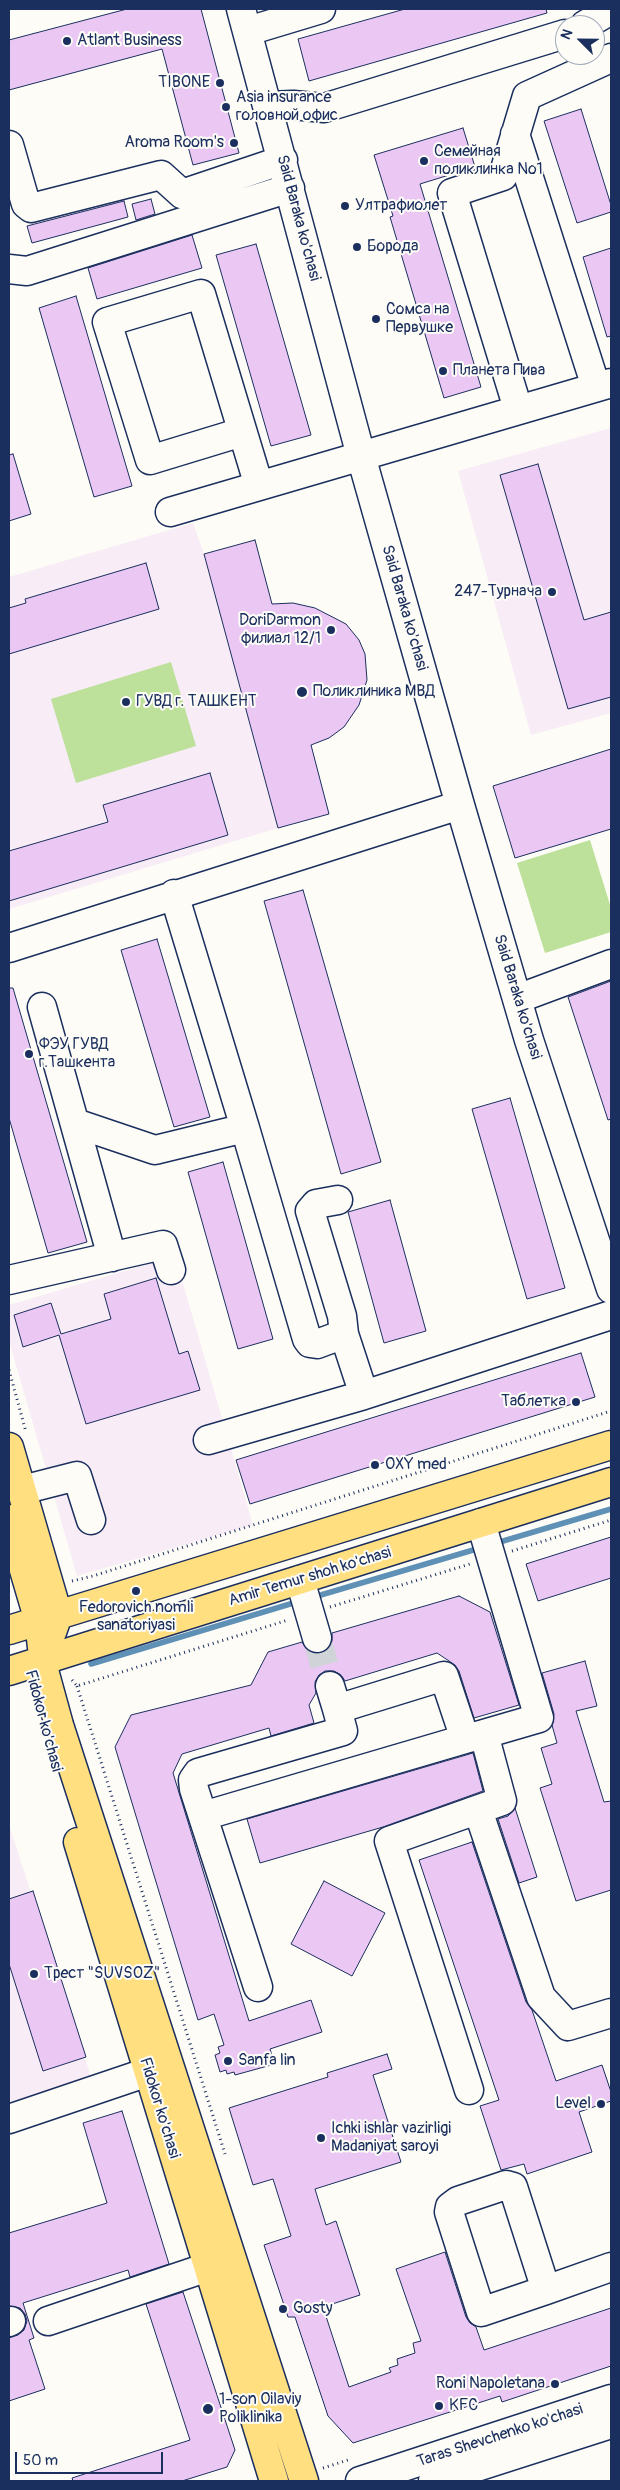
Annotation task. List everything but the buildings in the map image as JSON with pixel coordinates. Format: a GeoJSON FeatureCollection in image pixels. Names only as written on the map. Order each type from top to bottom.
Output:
{"type":"FeatureCollection","features":[{"type":"Feature","properties":{"kind":"main road"},"geometry":{"type":"LineString","coordinates":[[9,1630],[611,1445]]}},
{"type":"Feature","properties":{"kind":"main road"},"geometry":{"type":"LineString","coordinates":[[9,1448],[22,1490],[48,1618]]}},
{"type":"Feature","properties":{"kind":"main road","name":"Amir Temur shoh ko'chasi"},"geometry":{"type":"LineString","coordinates":[[26,1665],[308,1606],[487,1543],[611,1482]]}},
{"type":"Feature","properties":{"kind":"main road"},"geometry":{"type":"LineString","coordinates":[[9,1519],[48,1618]]}},
{"type":"Feature","properties":{"kind":"main road","name":"Fidokor ko'chasi"},"geometry":{"type":"LineString","coordinates":[[48,1618],[26,1665],[148,2072],[274,2481]]}},
{"type":"Feature","properties":{"kind":"main road","name":"Fidokor ko'chasi"},"geometry":{"type":"LineString","coordinates":[[26,1665],[45,1674],[62,1734],[315,2478]]}},
{"type":"Feature","properties":{"kind":"street"},"geometry":{"type":"LineString","coordinates":[[244,20],[321,9]]}},
{"type":"Feature","properties":{"kind":"street","name":"Said Baraka ko'chasi"},"geometry":{"type":"LineString","coordinates":[[244,20],[361,456],[460,804],[517,999],[611,1289]]}},
{"type":"Feature","properties":{"kind":"street"},"geometry":{"type":"LineString","coordinates":[[268,106],[293,104],[324,108],[555,37]]}},
{"type":"Feature","properties":{"kind":"street"},"geometry":{"type":"LineString","coordinates":[[518,409],[452,193],[503,176],[527,96],[611,58]]}},
{"type":"Feature","properties":{"kind":"street"},"geometry":{"type":"LineString","coordinates":[[170,512],[603,385],[515,134]]}},
{"type":"Feature","properties":{"kind":"street"},"geometry":{"type":"LineString","coordinates":[[9,145],[26,204],[31,208],[161,175],[182,194],[282,160]]}},
{"type":"Feature","properties":{"kind":"street"},"geometry":{"type":"LineString","coordinates":[[9,269],[27,271],[290,188]]}},
{"type":"Feature","properties":{"kind":"street"},"geometry":{"type":"LineString","coordinates":[[242,432],[150,460],[107,322],[201,294],[259,486]]}},
{"type":"Feature","properties":{"kind":"street"},"geometry":{"type":"LineString","coordinates":[[9,948],[460,804]]}},
{"type":"Feature","properties":{"kind":"street"},"geometry":{"type":"LineString","coordinates":[[174,894],[307,1339],[310,1343],[317,1344],[344,1334]]}},
{"type":"Feature","properties":{"kind":"street"},"geometry":{"type":"LineString","coordinates":[[517,999],[611,964]]}},
{"type":"Feature","properties":{"kind":"street"},"geometry":{"type":"LineString","coordinates":[[42,1007],[112,1257]]}},
{"type":"Feature","properties":{"kind":"street"},"geometry":{"type":"LineString","coordinates":[[75,1123],[156,1150],[244,1128]]}},
{"type":"Feature","properties":{"kind":"street"},"geometry":{"type":"LineString","coordinates":[[338,1200],[316,1204],[310,1212],[342,1316],[344,1334],[364,1394]]}},
{"type":"Feature","properties":{"kind":"street"},"geometry":{"type":"LineString","coordinates":[[9,1280],[163,1244],[171,1270]]}},
{"type":"Feature","properties":{"kind":"street"},"geometry":{"type":"LineString","coordinates":[[208,1440],[364,1394],[611,1315]]}},
{"type":"Feature","properties":{"kind":"street"},"geometry":{"type":"LineString","coordinates":[[22,1490],[77,1476],[91,1520]]}},
{"type":"Feature","properties":{"kind":"street"},"geometry":{"type":"LineString","coordinates":[[202,1816],[539,1718],[487,1543]]}},
{"type":"Feature","properties":{"kind":"street"},"geometry":{"type":"LineString","coordinates":[[258,1987],[202,1816],[193,1780],[198,1772],[343,1731],[333,1698],[444,1676],[474,1737],[502,1801],[389,1841],[469,2090]]}},
{"type":"Feature","properties":{"kind":"street"},"geometry":{"type":"LineString","coordinates":[[482,1822],[541,1997],[568,2026],[611,2013]]}},
{"type":"Feature","properties":{"kind":"street"},"geometry":{"type":"LineString","coordinates":[[9,2119],[148,2072]]}},
{"type":"Feature","properties":{"kind":"street"},"geometry":{"type":"LineString","coordinates":[[546,2290],[513,2187],[506,2184],[458,2201],[450,2207],[449,2212],[481,2312],[546,2290],[611,2267]]}},
{"type":"Feature","properties":{"kind":"street"},"geometry":{"type":"LineString","coordinates":[[48,2321],[208,2267]]}},
{"type":"Feature","properties":{"kind":"street","name":"Taras Shevchenko ko'chasi"},"geometry":{"type":"LineString","coordinates":[[360,2481],[611,2399]]}},
{"type":"Feature","properties":{"kind":"street","name":"Taras Shevchenko ko'chasi"},"geometry":{"type":"LineString","coordinates":[[433,2481],[611,2424]]}},
{"type":"Feature","properties":{"kind":"path"},"geometry":{"type":"LineString","coordinates":[[70,1581],[93,1576],[611,1411]]}},
{"type":"Feature","properties":{"kind":"path"},"geometry":{"type":"LineString","coordinates":[[77,1686],[487,1543],[611,1520]]}},
{"type":"Feature","properties":{"kind":"path"},"geometry":{"type":"LineString","coordinates":[[68,1675],[77,1686],[228,2162]]}},
{"type":"Feature","properties":{"kind":"path"},"geometry":{"type":"LineString","coordinates":[[315,2478],[321,2458]]}},
{"type":"Feature","properties":{"kind":"shaded area","name":"247-Турнача"},"geometry":{"type":"Polygon","coordinates":[[[611,428],[611,713],[531,735],[458,471],[611,428]]]}},
{"type":"Feature","properties":{"kind":"shaded area","name":"ГУВД г. ТАШКЕНТ"},"geometry":{"type":"Polygon","coordinates":[[[193,523],[204,554],[278,828],[9,909],[9,577],[193,523]]]}},
{"type":"Feature","properties":{"kind":"shaded area"},"geometry":{"type":"Polygon","coordinates":[[[175,1256],[253,1525],[77,1576],[9,1341],[9,1305],[175,1256]]]}},
{"type":"Feature","properties":{"kind":"shaded area","name":"Трест \"SUVSOZ\""},"geometry":{"type":"Polygon","coordinates":[[[9,1825],[92,2080],[9,2102],[9,1825]]]}},
{"type":"Feature","properties":{"kind":"green space"},"geometry":{"type":"Polygon","coordinates":[[[171,662],[196,746],[76,783],[51,699],[171,662]]]}},
{"type":"Feature","properties":{"kind":"green space"},"geometry":{"type":"Polygon","coordinates":[[[590,840],[611,908],[611,932],[545,953],[517,863],[590,840]]]}},
{"type":"Feature","properties":{"kind":"waterway"},"geometry":{"type":"LineString","coordinates":[[493,1544],[611,1509]]}},
{"type":"Feature","properties":{"kind":"waterway"},"geometry":{"type":"LineString","coordinates":[[314,1597],[480,1548]]}},
{"type":"Feature","properties":{"kind":"waterway"},"geometry":{"type":"LineString","coordinates":[[91,1664],[300,1601]]}},
{"type":"Feature","properties":{"kind":"tunnel"},"geometry":{"type":"LineString","coordinates":[[317,1638],[330,1686]]}},
{"type":"Feature","properties":{"kind":"place","name":"Atlant Business"},"geometry":{"type":"Point","coordinates":[67,41]}},
{"type":"Feature","properties":{"kind":"place","name":"TIBONE"},"geometry":{"type":"Point","coordinates":[220,83]}},
{"type":"Feature","properties":{"kind":"place","name":"Asia insurance головной офис"},"geometry":{"type":"Point","coordinates":[226,107]}},
{"type":"Feature","properties":{"kind":"place","name":"Aroma Room's"},"geometry":{"type":"Point","coordinates":[234,143]}},
{"type":"Feature","properties":{"kind":"place","name":"Семейная поликлинка №1"},"geometry":{"type":"Point","coordinates":[424,161]}},
{"type":"Feature","properties":{"kind":"place","name":"Ултрафиолет"},"geometry":{"type":"Point","coordinates":[345,206]}},
{"type":"Feature","properties":{"kind":"place","name":"Борода"},"geometry":{"type":"Point","coordinates":[357,247]}},
{"type":"Feature","properties":{"kind":"place","name":"Сомса на Первушке"},"geometry":{"type":"Point","coordinates":[376,319]}},
{"type":"Feature","properties":{"kind":"place","name":"Планета Пива"},"geometry":{"type":"Point","coordinates":[443,371]}},
{"type":"Feature","properties":{"kind":"place","name":"247-Турнача"},"geometry":{"type":"Point","coordinates":[552,592]}},
{"type":"Feature","properties":{"kind":"place","name":"DoriDarmon филиал 12/1"},"geometry":{"type":"Point","coordinates":[331,630]}},
{"type":"Feature","properties":{"kind":"place","name":"Поликлиника МВД"},"geometry":{"type":"Point","coordinates":[302,692]}},
{"type":"Feature","properties":{"kind":"place","name":"ГУВД г. ТАШКЕНТ"},"geometry":{"type":"Point","coordinates":[126,702]}},
{"type":"Feature","properties":{"kind":"place","name":"ФЭУ ГУВД г.Ташкента"},"geometry":{"type":"Point","coordinates":[29,1054]}},
{"type":"Feature","properties":{"kind":"place","name":"Таблетка"},"geometry":{"type":"Point","coordinates":[576,1402]}},
{"type":"Feature","properties":{"kind":"place","name":"OXY med"},"geometry":{"type":"Point","coordinates":[375,1465]}},
{"type":"Feature","properties":{"kind":"place","name":"Fedorovich nomli sanatoriyasi"},"geometry":{"type":"Point","coordinates":[136,1591]}},
{"type":"Feature","properties":{"kind":"place","name":"Трест \"SUVSOZ\""},"geometry":{"type":"Point","coordinates":[34,1974]}},
{"type":"Feature","properties":{"kind":"place","name":"Sanfa lin"},"geometry":{"type":"Point","coordinates":[228,2061]}},
{"type":"Feature","properties":{"kind":"place","name":"Level"},"geometry":{"type":"Point","coordinates":[601,2104]}},
{"type":"Feature","properties":{"kind":"place","name":"Ichki ishlar vazirligi Madaniyat saroyi"},"geometry":{"type":"Point","coordinates":[321,2138]}},
{"type":"Feature","properties":{"kind":"place","name":"Gosty"},"geometry":{"type":"Point","coordinates":[283,2309]}},
{"type":"Feature","properties":{"kind":"place","name":"Roni Napoletana"},"geometry":{"type":"Point","coordinates":[555,2384]}},
{"type":"Feature","properties":{"kind":"place","name":"KFC"},"geometry":{"type":"Point","coordinates":[439,2406]}},
{"type":"Feature","properties":{"kind":"place","name":"1-son Oilaviy Poliklinika"},"geometry":{"type":"Point","coordinates":[208,2409]}}]}
